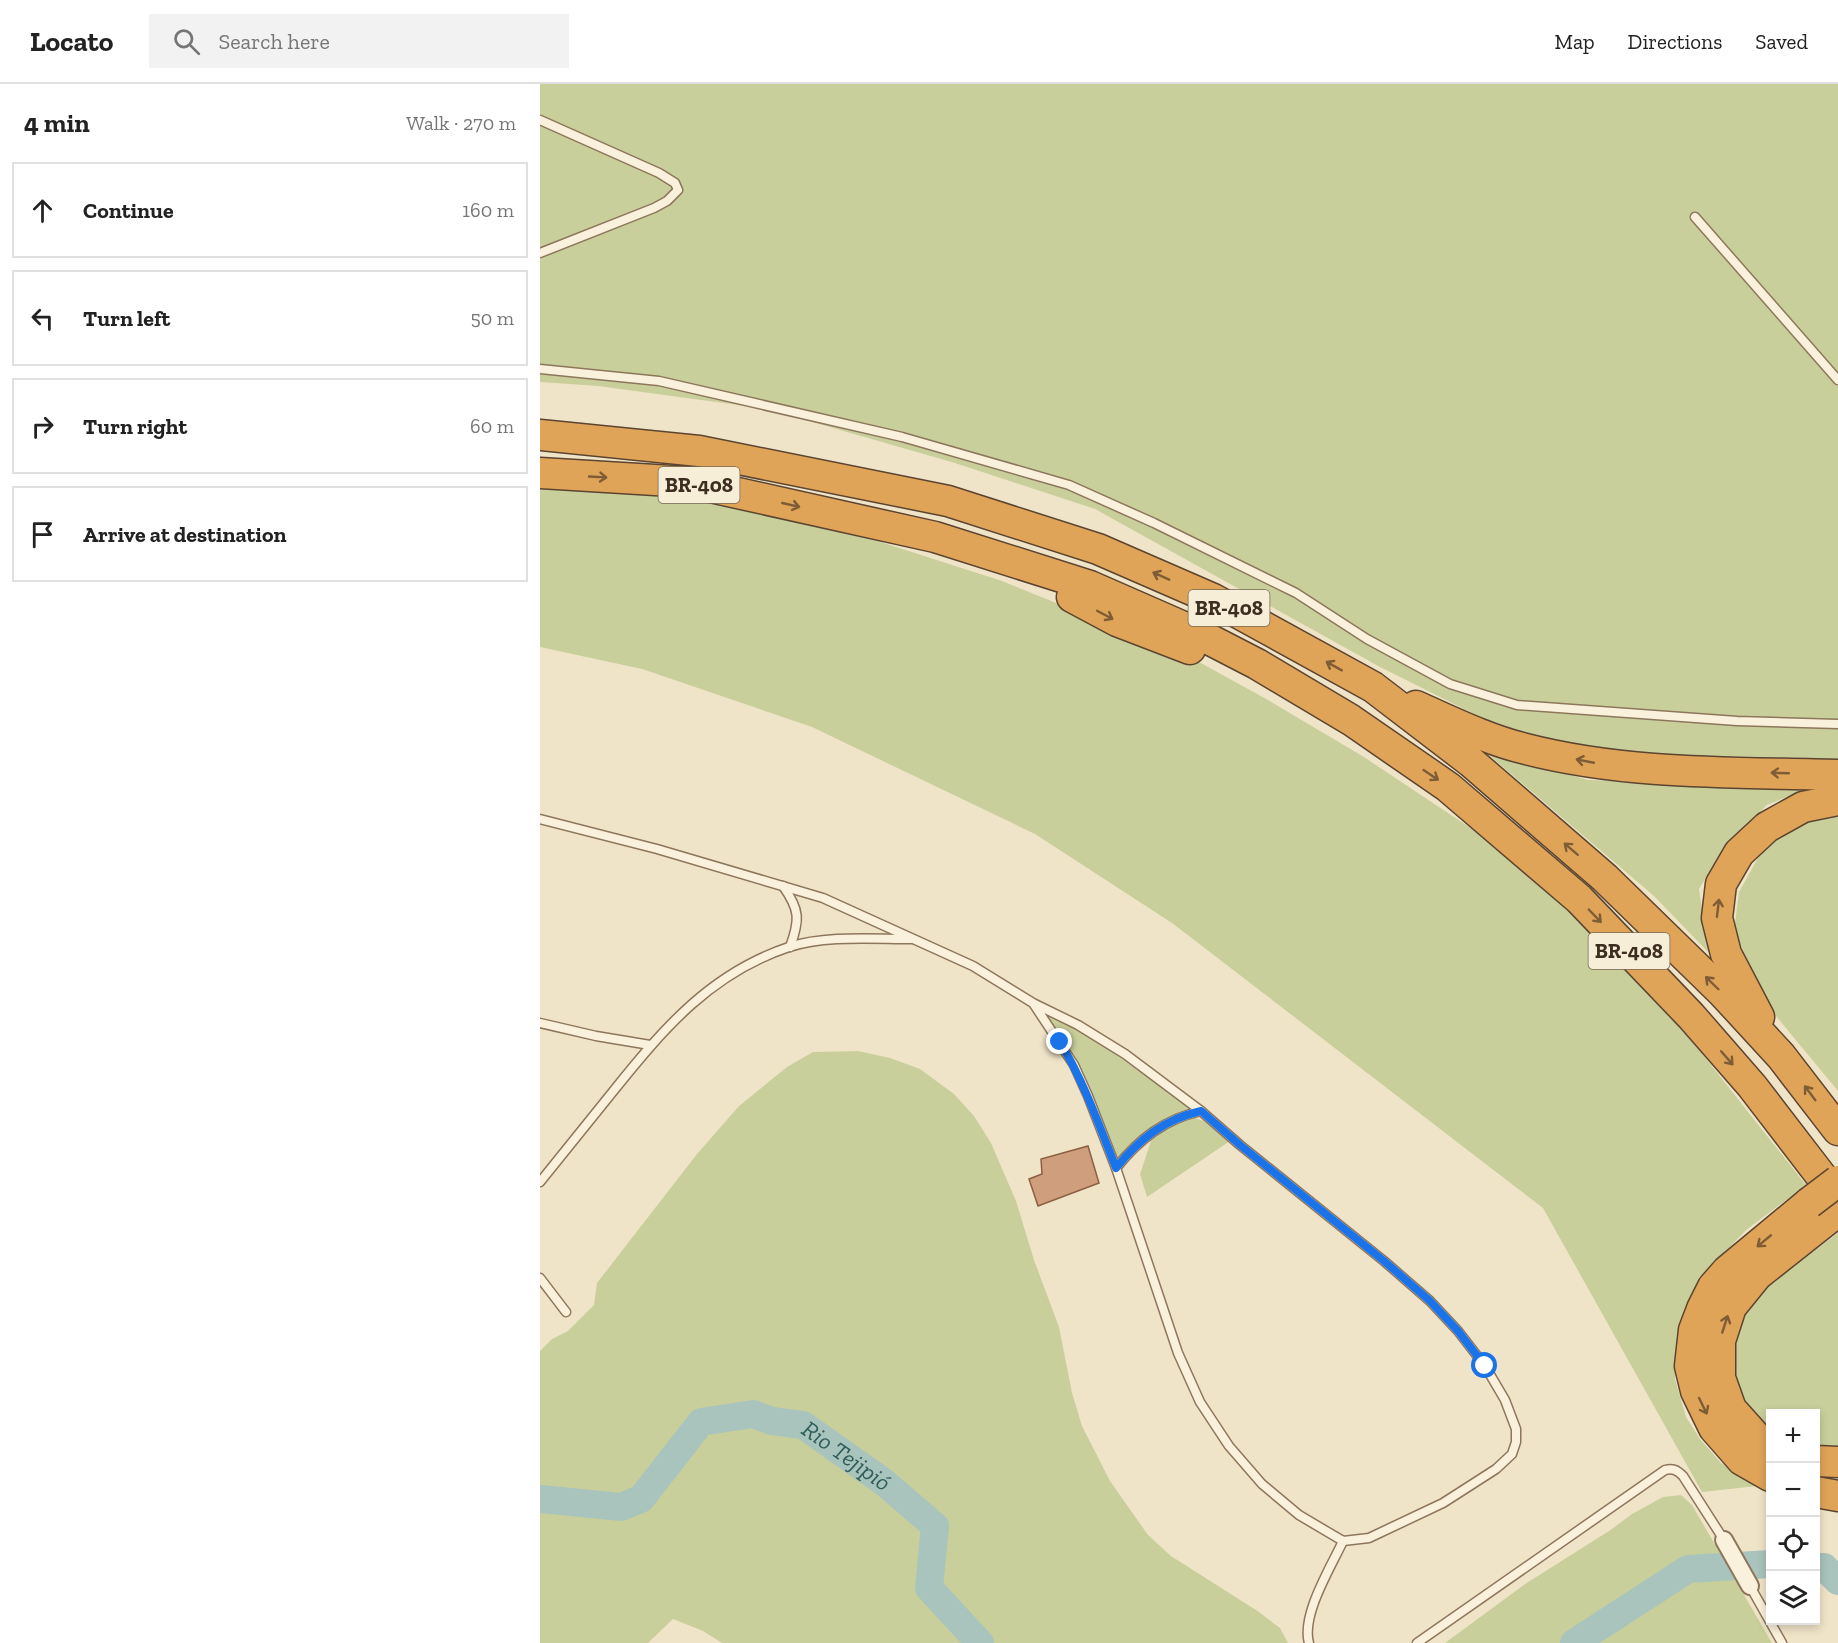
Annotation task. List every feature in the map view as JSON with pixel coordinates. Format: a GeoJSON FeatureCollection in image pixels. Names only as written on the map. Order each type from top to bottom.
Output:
{"type":"FeatureCollection","features":[{"type":"Feature","properties":{"kind":"highway","name":"BR-408"},"geometry":{"type":"LineString","coordinates":[[540,435],[699,451],[948,501],[1098,549],[1212,599],[1373,687],[1471,762],[1605,878],[1723,993],[1781,1056],[1838,1130]]}},
{"type":"Feature","properties":{"kind":"highway","name":"BR-408"},"geometry":{"type":"LineString","coordinates":[[540,473],[688,482],[855,519],[947,554],[1070,595],[1117,621],[1191,649],[1383,742],[1448,787],[1580,899],[1691,1016],[1752,1086],[1827,1209]]}},
{"type":"Feature","properties":{"kind":"highway"},"geometry":{"type":"LineString","coordinates":[[1373,687],[1467,728],[1525,749],[1594,763],[1675,770],[1838,775]]}},
{"type":"Feature","properties":{"kind":"highway"},"geometry":{"type":"LineString","coordinates":[[1781,1056],[1726,954],[1717,918],[1721,884],[1739,853],[1767,827],[1803,807],[1838,800]]}},
{"type":"Feature","properties":{"kind":"highway"},"geometry":{"type":"LineString","coordinates":[[1766,1444],[1757,1438],[1731,1409],[1720,1378],[1720,1341],[1731,1307],[1757,1275],[1827,1209],[1838,1181]]}},
{"type":"Feature","properties":{"kind":"highway"},"geometry":{"type":"LineString","coordinates":[[1766,1474],[1742,1460],[1714,1428],[1696,1391],[1690,1366],[1694,1330],[1701,1309],[1713,1287],[1727,1271],[1827,1209]]}},
{"type":"Feature","properties":{"kind":"highway"},"geometry":{"type":"LineString","coordinates":[[1820,1461],[1838,1462]]}},
{"type":"Feature","properties":{"kind":"highway"},"geometry":{"type":"LineString","coordinates":[[1820,1493],[1838,1496]]}},
{"type":"Feature","properties":{"kind":"street"},"geometry":{"type":"LineString","coordinates":[[1724,1540],[1750,1586]]}},
{"type":"Feature","properties":{"kind":"lane"},"geometry":{"type":"LineString","coordinates":[[540,120],[659,173],[675,183],[678,190],[667,201],[654,208],[540,253]]}},
{"type":"Feature","properties":{"kind":"lane"},"geometry":{"type":"LineString","coordinates":[[1695,217],[1838,380]]}},
{"type":"Feature","properties":{"kind":"lane"},"geometry":{"type":"LineString","coordinates":[[540,369],[658,381],[903,437],[1069,484],[1296,593],[1367,639],[1450,684],[1516,705],[1737,721],[1838,724]]}},
{"type":"Feature","properties":{"kind":"lane"},"geometry":{"type":"LineString","coordinates":[[540,819],[657,849],[823,898],[974,966],[1033,1003],[1078,1025],[1125,1054],[1201,1111],[1430,1301],[1458,1331],[1485,1366],[1505,1400],[1516,1429],[1516,1442],[1512,1455],[1487,1475],[1443,1503],[1369,1538],[1343,1541],[1299,1515],[1263,1484],[1229,1446],[1200,1402],[1178,1353],[1116,1168],[1074,1065],[1033,1003]]}},
{"type":"Feature","properties":{"kind":"lane"},"geometry":{"type":"LineString","coordinates":[[783,886],[794,901],[798,915],[790,946]]}},
{"type":"Feature","properties":{"kind":"lane"},"geometry":{"type":"LineString","coordinates":[[540,1182],[650,1045],[708,989],[739,968],[790,946],[831,940],[914,939]]}},
{"type":"Feature","properties":{"kind":"lane"},"geometry":{"type":"LineString","coordinates":[[540,1023],[650,1045]]}},
{"type":"Feature","properties":{"kind":"lane"},"geometry":{"type":"LineString","coordinates":[[1116,1168],[1145,1137],[1171,1120],[1201,1111]]}},
{"type":"Feature","properties":{"kind":"lane"},"geometry":{"type":"LineString","coordinates":[[540,1278],[567,1312]]}},
{"type":"Feature","properties":{"kind":"lane"},"geometry":{"type":"LineString","coordinates":[[1416,1643],[1665,1470],[1672,1468],[1683,1476],[1724,1540]]}},
{"type":"Feature","properties":{"kind":"lane"},"geometry":{"type":"LineString","coordinates":[[1309,1643],[1308,1624],[1320,1589],[1343,1541]]}},
{"type":"Feature","properties":{"kind":"lane"},"geometry":{"type":"LineString","coordinates":[[1750,1586],[1782,1643]]}},
{"type":"Feature","properties":{"kind":"green space"},"geometry":{"type":"Polygon","coordinates":[[[540,84],[1838,84],[1838,759],[1654,754],[1565,746],[1482,718],[1380,667],[1095,509],[955,463],[767,409],[598,386],[540,382],[540,84]]]}},
{"type":"Feature","properties":{"kind":"green space"},"geometry":{"type":"Polygon","coordinates":[[[540,481],[694,496],[834,527],[1002,581],[1190,657],[1364,757],[1475,831],[1559,901],[1662,1003],[1806,1185],[1746,1230],[1708,1270],[1690,1297],[1677,1333],[1675,1379],[1686,1417],[1700,1439],[1721,1463],[1757,1486],[1702,1492],[1543,1208],[1172,923],[1035,834],[812,727],[642,669],[540,647],[540,481]]]}},
{"type":"Feature","properties":{"kind":"green space"},"geometry":{"type":"Polygon","coordinates":[[[1469,738],[1541,767],[1588,780],[1813,786],[1767,805],[1724,847],[1699,889],[1704,924],[1732,977],[1654,896],[1469,738]]]}},
{"type":"Feature","properties":{"kind":"green space"},"geometry":{"type":"Polygon","coordinates":[[[1838,816],[1838,1091],[1771,1010],[1734,931],[1739,892],[1759,856],[1778,839],[1811,821],[1838,816]]]}},
{"type":"Feature","properties":{"kind":"green space"},"geometry":{"type":"Polygon","coordinates":[[[1033,1003],[1063,1014],[1095,1040],[1167,1091],[1201,1111],[1171,1120],[1116,1168],[1088,1096],[1033,1003]]]}},
{"type":"Feature","properties":{"kind":"green space"},"geometry":{"type":"Polygon","coordinates":[[[858,1051],[890,1058],[920,1069],[954,1094],[974,1116],[991,1143],[1016,1201],[1034,1260],[1059,1327],[1072,1393],[1082,1426],[1110,1481],[1148,1535],[1171,1556],[1259,1612],[1280,1628],[1288,1643],[722,1643],[703,1631],[673,1619],[648,1643],[540,1643],[540,1351],[552,1339],[568,1331],[594,1305],[597,1283],[697,1154],[739,1106],[787,1067],[813,1052],[858,1051]]]}},
{"type":"Feature","properties":{"kind":"green space"},"geometry":{"type":"Polygon","coordinates":[[[1195,1118],[1207,1122],[1230,1141],[1147,1197],[1140,1174],[1151,1141],[1173,1124],[1195,1118]]]}},
{"type":"Feature","properties":{"kind":"green space"},"geometry":{"type":"Polygon","coordinates":[[[1838,1233],[1838,1450],[1820,1451],[1820,1409],[1766,1409],[1766,1430],[1744,1401],[1735,1375],[1735,1342],[1746,1312],[1767,1286],[1838,1233]]]}},
{"type":"Feature","properties":{"kind":"green space"},"geometry":{"type":"Polygon","coordinates":[[[1681,1495],[1692,1505],[1772,1643],[1445,1643],[1525,1584],[1632,1514],[1663,1497],[1681,1495]]]}},
{"type":"Feature","properties":{"kind":"building"},"geometry":{"type":"Polygon","coordinates":[[[1088,1146],[1099,1183],[1038,1206],[1029,1179],[1042,1174],[1041,1159],[1088,1146]]]}},
{"type":"Feature","properties":{"kind":"waterway","name":"Rio Tejipió"},"geometry":{"type":"LineString","coordinates":[[540,1499],[621,1507],[641,1499],[701,1422],[753,1414],[772,1421],[803,1425],[885,1483],[935,1526],[929,1588],[980,1643]]}},
{"type":"Feature","properties":{"kind":"waterway","name":"Rio Tejipió"},"geometry":{"type":"LineString","coordinates":[[1574,1643],[1688,1569],[1766,1564]]}},
{"type":"Feature","properties":{"kind":"waterway","name":"Rio Tejipió"},"geometry":{"type":"LineString","coordinates":[[1820,1567],[1824,1567],[1838,1581]]}},
{"type":"Feature","properties":{"kind":"route"},"geometry":{"type":"LineString","coordinates":[[1060,1042],[1074,1065],[1088,1096],[1116,1168],[1145,1137],[1171,1120],[1201,1111],[1430,1301],[1458,1331],[1485,1366]]}}]}
